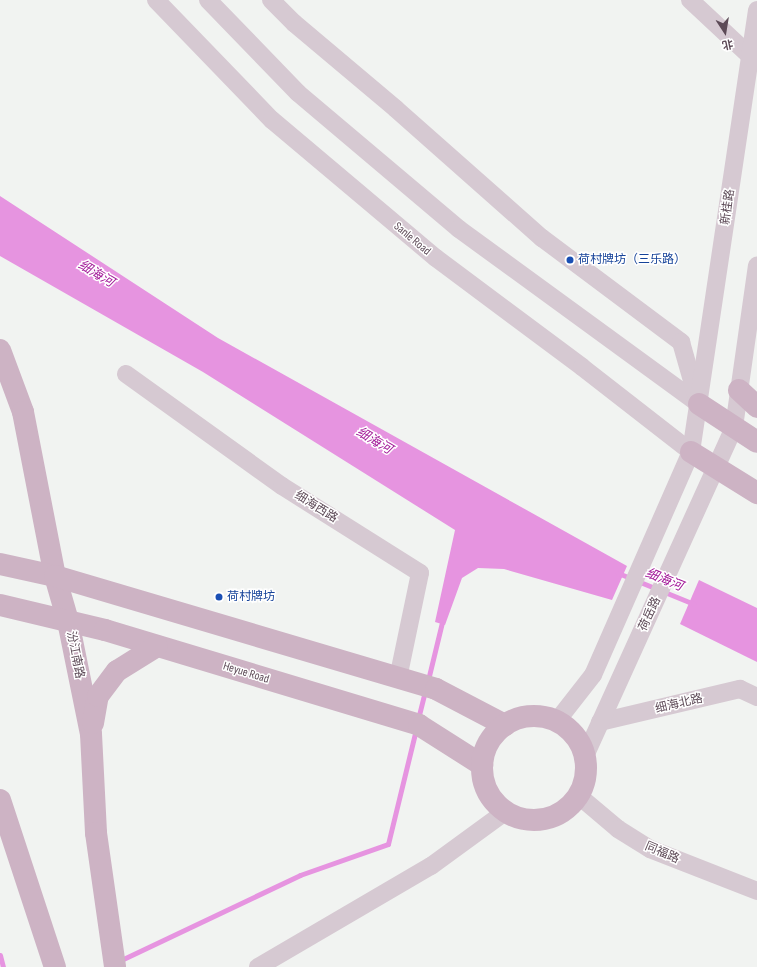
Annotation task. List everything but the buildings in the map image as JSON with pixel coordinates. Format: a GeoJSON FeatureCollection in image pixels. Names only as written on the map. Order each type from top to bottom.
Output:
{"type":"FeatureCollection","features":[{"type":"Feature","properties":{"kind":"main road","name":"汾江南路"},"geometry":{"type":"LineString","coordinates":[[0,350],[24,412],[55,576],[68,621],[91,734],[96,833],[114,960]]}},
{"type":"Feature","properties":{"kind":"main road"},"geometry":{"type":"LineString","coordinates":[[739,390],[757,407]]}},
{"type":"Feature","properties":{"kind":"main road"},"geometry":{"type":"LineString","coordinates":[[698,404],[757,442]]}},
{"type":"Feature","properties":{"kind":"main road"},"geometry":{"type":"LineString","coordinates":[[691,452],[716,469],[757,493]]}},
{"type":"Feature","properties":{"kind":"main road"},"geometry":{"type":"LineString","coordinates":[[0,564],[55,576],[436,689],[505,725]]}},
{"type":"Feature","properties":{"kind":"main road","name":"Heyue Road"},"geometry":{"type":"LineString","coordinates":[[0,605],[68,621],[157,646],[419,725],[482,765]]}},
{"type":"Feature","properties":{"kind":"main road"},"geometry":{"type":"LineString","coordinates":[[91,734],[98,696],[118,670],[157,646]]}},
{"type":"Feature","properties":{"kind":"main road"},"geometry":{"type":"LineString","coordinates":[[539,716],[557,722],[569,730],[579,742],[585,756],[586,777],[578,796],[567,808],[553,817],[537,820],[526,820],[505,812],[492,800],[484,783],[482,765],[485,750],[490,740],[505,725],[522,718],[539,716]]}},
{"type":"Feature","properties":{"kind":"main road"},"geometry":{"type":"LineString","coordinates":[[0,800],[55,965]]}},
{"type":"Feature","properties":{"kind":"street","name":"Sanle Road"},"geometry":{"type":"LineString","coordinates":[[156,0],[278,125],[436,258],[582,367],[691,452]]}},
{"type":"Feature","properties":{"kind":"street"},"geometry":{"type":"LineString","coordinates":[[208,0],[298,93],[459,229],[698,404]]}},
{"type":"Feature","properties":{"kind":"street"},"geometry":{"type":"LineString","coordinates":[[271,0],[294,24],[396,109],[542,238],[681,342],[698,404],[691,452],[593,675],[557,722]]}},
{"type":"Feature","properties":{"kind":"street"},"geometry":{"type":"LineString","coordinates":[[690,0],[750,56]]}},
{"type":"Feature","properties":{"kind":"street","name":"新桂路"},"geometry":{"type":"LineString","coordinates":[[698,404],[757,10]]}},
{"type":"Feature","properties":{"kind":"street"},"geometry":{"type":"LineString","coordinates":[[734,427],[757,266]]}},
{"type":"Feature","properties":{"kind":"street","name":"细海西路"},"geometry":{"type":"LineString","coordinates":[[126,374],[282,486],[420,573],[398,678]]}},
{"type":"Feature","properties":{"kind":"street","name":"荷岳路"},"geometry":{"type":"LineString","coordinates":[[585,756],[734,427]]}},
{"type":"Feature","properties":{"kind":"street","name":"细海北路"},"geometry":{"type":"LineString","coordinates":[[600,722],[740,689],[757,697]]}},
{"type":"Feature","properties":{"kind":"street","name":"同福路"},"geometry":{"type":"LineString","coordinates":[[578,796],[618,829],[650,849],[757,891]]}},
{"type":"Feature","properties":{"kind":"street"},"geometry":{"type":"LineString","coordinates":[[258,967],[431,866],[505,812]]}},
{"type":"Feature","properties":{"kind":"water"},"geometry":{"type":"Polygon","coordinates":[[[0,196],[218,338],[627,566],[612,600],[504,569],[478,568],[462,578],[445,625],[435,622],[455,530],[203,372],[0,256],[0,196]]]}},
{"type":"Feature","properties":{"kind":"water"},"geometry":{"type":"Polygon","coordinates":[[[699,580],[757,608],[757,662],[680,624],[699,580]]]}},
{"type":"Feature","properties":{"kind":"waterway","name":"细海河"},"geometry":{"type":"LineString","coordinates":[[618,573],[694,604]]}},
{"type":"Feature","properties":{"kind":"waterway"},"geometry":{"type":"LineString","coordinates":[[428,680],[443,618]]}},
{"type":"Feature","properties":{"kind":"waterway"},"geometry":{"type":"LineString","coordinates":[[418,719],[425,690]]}},
{"type":"Feature","properties":{"kind":"waterway"},"geometry":{"type":"LineString","coordinates":[[119,961],[300,875],[388,844],[416,729]]}},
{"type":"Feature","properties":{"kind":"waterway"},"geometry":{"type":"LineString","coordinates":[[0,955],[3,967]]}},
{"type":"Feature","properties":{"kind":"place","name":"荷村牌坊（三乐路）"},"geometry":{"type":"Point","coordinates":[570,260]}},
{"type":"Feature","properties":{"kind":"place","name":"荷村牌坊"},"geometry":{"type":"Point","coordinates":[219,597]}}]}
